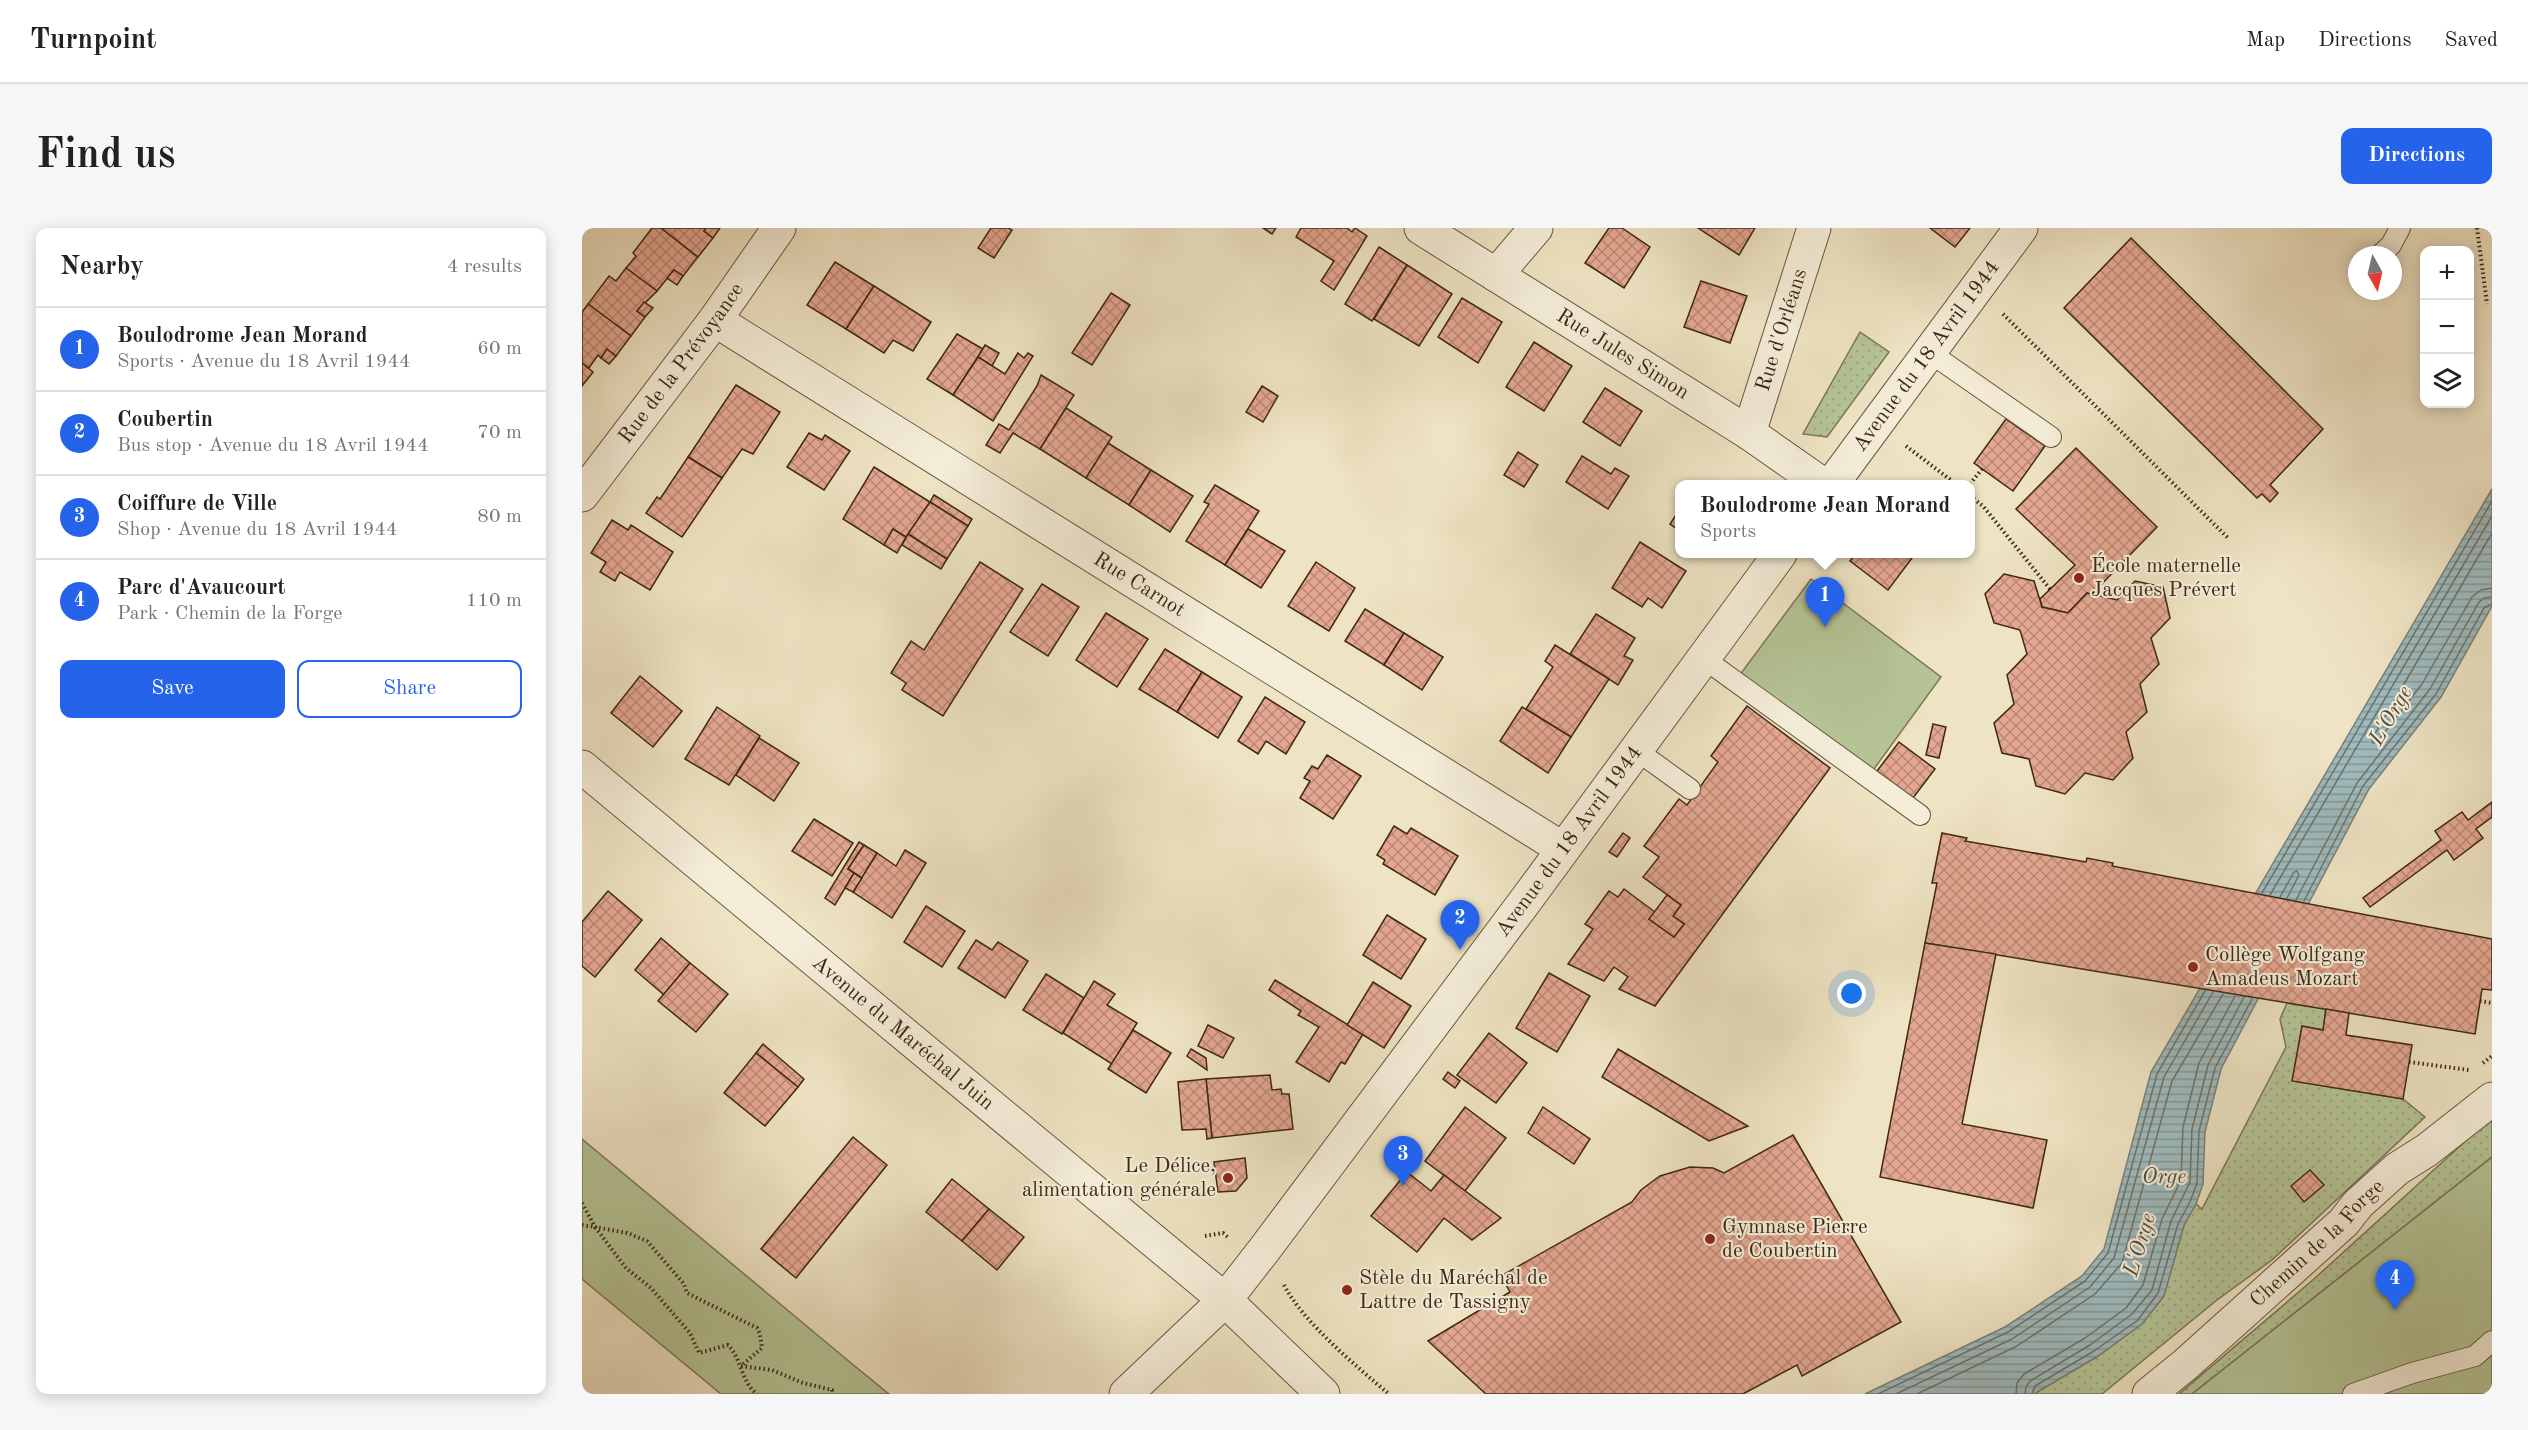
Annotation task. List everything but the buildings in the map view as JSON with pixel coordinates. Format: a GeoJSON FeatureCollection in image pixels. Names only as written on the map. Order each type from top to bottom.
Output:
{"type":"FeatureCollection","features":[{"type":"Feature","properties":{"kind":"street","name":"Rue de la Prévoyance"},"geometry":{"type":"LineString","coordinates":[[582,495],[715,320],[779,228]]}},
{"type":"Feature","properties":{"kind":"street","name":"Rue Jules Simon"},"geometry":{"type":"LineString","coordinates":[[1421,228],[1749,433],[1815,480]]}},
{"type":"Feature","properties":{"kind":"street"},"geometry":{"type":"LineString","coordinates":[[1496,274],[1536,228]]}},
{"type":"Feature","properties":{"kind":"street","name":"Rue d'Orléans"},"geometry":{"type":"LineString","coordinates":[[1749,433],[1814,228]]}},
{"type":"Feature","properties":{"kind":"street","name":"Avenue du 18 Avril 1944"},"geometry":{"type":"LineString","coordinates":[[1835,480],[2021,228]]}},
{"type":"Feature","properties":{"kind":"street","name":"Rue Carnot"},"geometry":{"type":"LineString","coordinates":[[715,320],[1563,849]]}},
{"type":"Feature","properties":{"kind":"street","name":"Avenue du 18 Avril 1944"},"geometry":{"type":"LineString","coordinates":[[1126,1394],[1225,1300],[1563,849],[1777,558]]}},
{"type":"Feature","properties":{"kind":"street","name":"Avenue du Maréchal Juin"},"geometry":{"type":"LineString","coordinates":[[582,767],[1225,1300],[1323,1394]]}},
{"type":"Feature","properties":{"kind":"street","name":"Chemin de la Forge"},"geometry":{"type":"LineString","coordinates":[[2149,1394],[2186,1364],[2344,1222],[2358,1203],[2397,1169],[2427,1150],[2492,1099]]}},
{"type":"Feature","properties":{"kind":"lane"},"geometry":{"type":"LineString","coordinates":[[2390,246],[2400,228]]}},
{"type":"Feature","properties":{"kind":"lane"},"geometry":{"type":"LineString","coordinates":[[1929,352],[2051,437]]}},
{"type":"Feature","properties":{"kind":"lane"},"geometry":{"type":"LineString","coordinates":[[1703,658],[1920,815]]}},
{"type":"Feature","properties":{"kind":"lane"},"geometry":{"type":"LineString","coordinates":[[1636,750],[1690,789]]}},
{"type":"Feature","properties":{"kind":"lane"},"geometry":{"type":"LineString","coordinates":[[2352,1394],[2412,1373],[2475,1356],[2492,1341]]}},
{"type":"Feature","properties":{"kind":"path"},"geometry":{"type":"LineString","coordinates":[[2477,228],[2487,304]]}},
{"type":"Feature","properties":{"kind":"path"},"geometry":{"type":"LineString","coordinates":[[1974,291],[2006,316],[2229,539]]}},
{"type":"Feature","properties":{"kind":"path"},"geometry":{"type":"LineString","coordinates":[[1876,425],[1951,480]]}},
{"type":"Feature","properties":{"kind":"path"},"geometry":{"type":"LineString","coordinates":[[1973,480],[1982,469]]}},
{"type":"Feature","properties":{"kind":"path"},"geometry":{"type":"LineString","coordinates":[[1975,499],[1983,506],[2050,589]]}},
{"type":"Feature","properties":{"kind":"path"},"geometry":{"type":"LineString","coordinates":[[2480,1001],[2492,1003]]}},
{"type":"Feature","properties":{"kind":"path"},"geometry":{"type":"LineString","coordinates":[[2479,1066],[2492,1056]]}},
{"type":"Feature","properties":{"kind":"path"},"geometry":{"type":"LineString","coordinates":[[2409,1062],[2472,1071]]}},
{"type":"Feature","properties":{"kind":"path"},"geometry":{"type":"LineString","coordinates":[[582,1203],[596,1227],[626,1268],[651,1288],[690,1333],[699,1353],[728,1345],[736,1353],[749,1388],[756,1394]]}},
{"type":"Feature","properties":{"kind":"path"},"geometry":{"type":"LineString","coordinates":[[582,1225],[627,1233],[647,1241],[684,1284],[687,1293],[757,1328],[762,1348],[741,1366]]}},
{"type":"Feature","properties":{"kind":"path"},"geometry":{"type":"LineString","coordinates":[[1256,1260],[1280,1278],[1293,1303],[1307,1318],[1389,1394]]}},
{"type":"Feature","properties":{"kind":"path"},"geometry":{"type":"LineString","coordinates":[[741,1366],[772,1370],[803,1383],[825,1387],[832,1390],[832,1394]]}},
{"type":"Feature","properties":{"kind":"green space"},"geometry":{"type":"Polygon","coordinates":[[[1860,332],[1889,352],[1827,437],[1803,434],[1860,332]]]}},
{"type":"Feature","properties":{"kind":"green space"},"geometry":{"type":"Polygon","coordinates":[[[1811,579],[1941,677],[1871,773],[1739,676],[1811,579]]]}},
{"type":"Feature","properties":{"kind":"green space"},"geometry":{"type":"Polygon","coordinates":[[[2287,1003],[2326,1009],[2323,1030],[2302,1027],[2293,1081],[2403,1099],[2425,1117],[2272,1260],[2217,1300],[2102,1394],[2034,1394],[2098,1356],[2142,1324],[2164,1296],[2184,1225],[2196,1204],[2202,1209],[2286,1047],[2280,1019],[2287,1003]]]}},
{"type":"Feature","properties":{"kind":"green space"},"geometry":{"type":"Polygon","coordinates":[[[2492,1120],[2492,1157],[2192,1394],[2179,1394],[2314,1279],[2470,1137],[2492,1120]]]}},
{"type":"Feature","properties":{"kind":"green space"},"geometry":{"type":"Polygon","coordinates":[[[582,1139],[889,1394],[721,1394],[582,1279],[582,1139]]]}},
{"type":"Feature","properties":{"kind":"green space"},"geometry":{"type":"Polygon","coordinates":[[[2492,1157],[2492,1394],[2192,1394],[2492,1157]]]}},
{"type":"Feature","properties":{"kind":"water","name":"Orge"},"geometry":{"type":"Polygon","coordinates":[[[2492,489],[2492,606],[2441,697],[2369,789],[2221,1069],[2205,1132],[2203,1184],[2196,1204],[2184,1225],[2164,1296],[2142,1324],[2098,1356],[2034,1394],[1865,1394],[2005,1327],[2082,1276],[2104,1249],[2151,1072],[2492,489]]]}},
{"type":"Feature","properties":{"kind":"place","name":"École maternelle Jacques Prévert"},"geometry":{"type":"Point","coordinates":[2079,578]}},
{"type":"Feature","properties":{"kind":"place","name":"Boulodrome Jean Morand"},"geometry":{"type":"Point","coordinates":[1825,627]}},
{"type":"Feature","properties":{"kind":"place","name":"Coubertin"},"geometry":{"type":"Point","coordinates":[1460,950]}},
{"type":"Feature","properties":{"kind":"place","name":"Collège Wolfgang Amadeus Mozart"},"geometry":{"type":"Point","coordinates":[2193,967]}},
{"type":"Feature","properties":{"kind":"place","name":"Le Délice, alimentation générale"},"geometry":{"type":"Point","coordinates":[1228,1178]}},
{"type":"Feature","properties":{"kind":"place","name":"Coiffure de Ville"},"geometry":{"type":"Point","coordinates":[1403,1186]}},
{"type":"Feature","properties":{"kind":"place","name":"Gymnase Pierre de Coubertin"},"geometry":{"type":"Point","coordinates":[1710,1239]}},
{"type":"Feature","properties":{"kind":"place","name":"Stèle du Maréchal de Lattre de Tassigny"},"geometry":{"type":"Point","coordinates":[1347,1290]}},
{"type":"Feature","properties":{"kind":"place","name":"Parc d'Avaucourt"},"geometry":{"type":"Point","coordinates":[2395,1310]}},
{"type":"Feature","properties":{"kind":"water label","name":"L'Orge"},"geometry":{"type":"Point","coordinates":[2391,716]}},
{"type":"Feature","properties":{"kind":"water label","name":"L'Orge"},"geometry":{"type":"Point","coordinates":[2140,1245]}}]}
